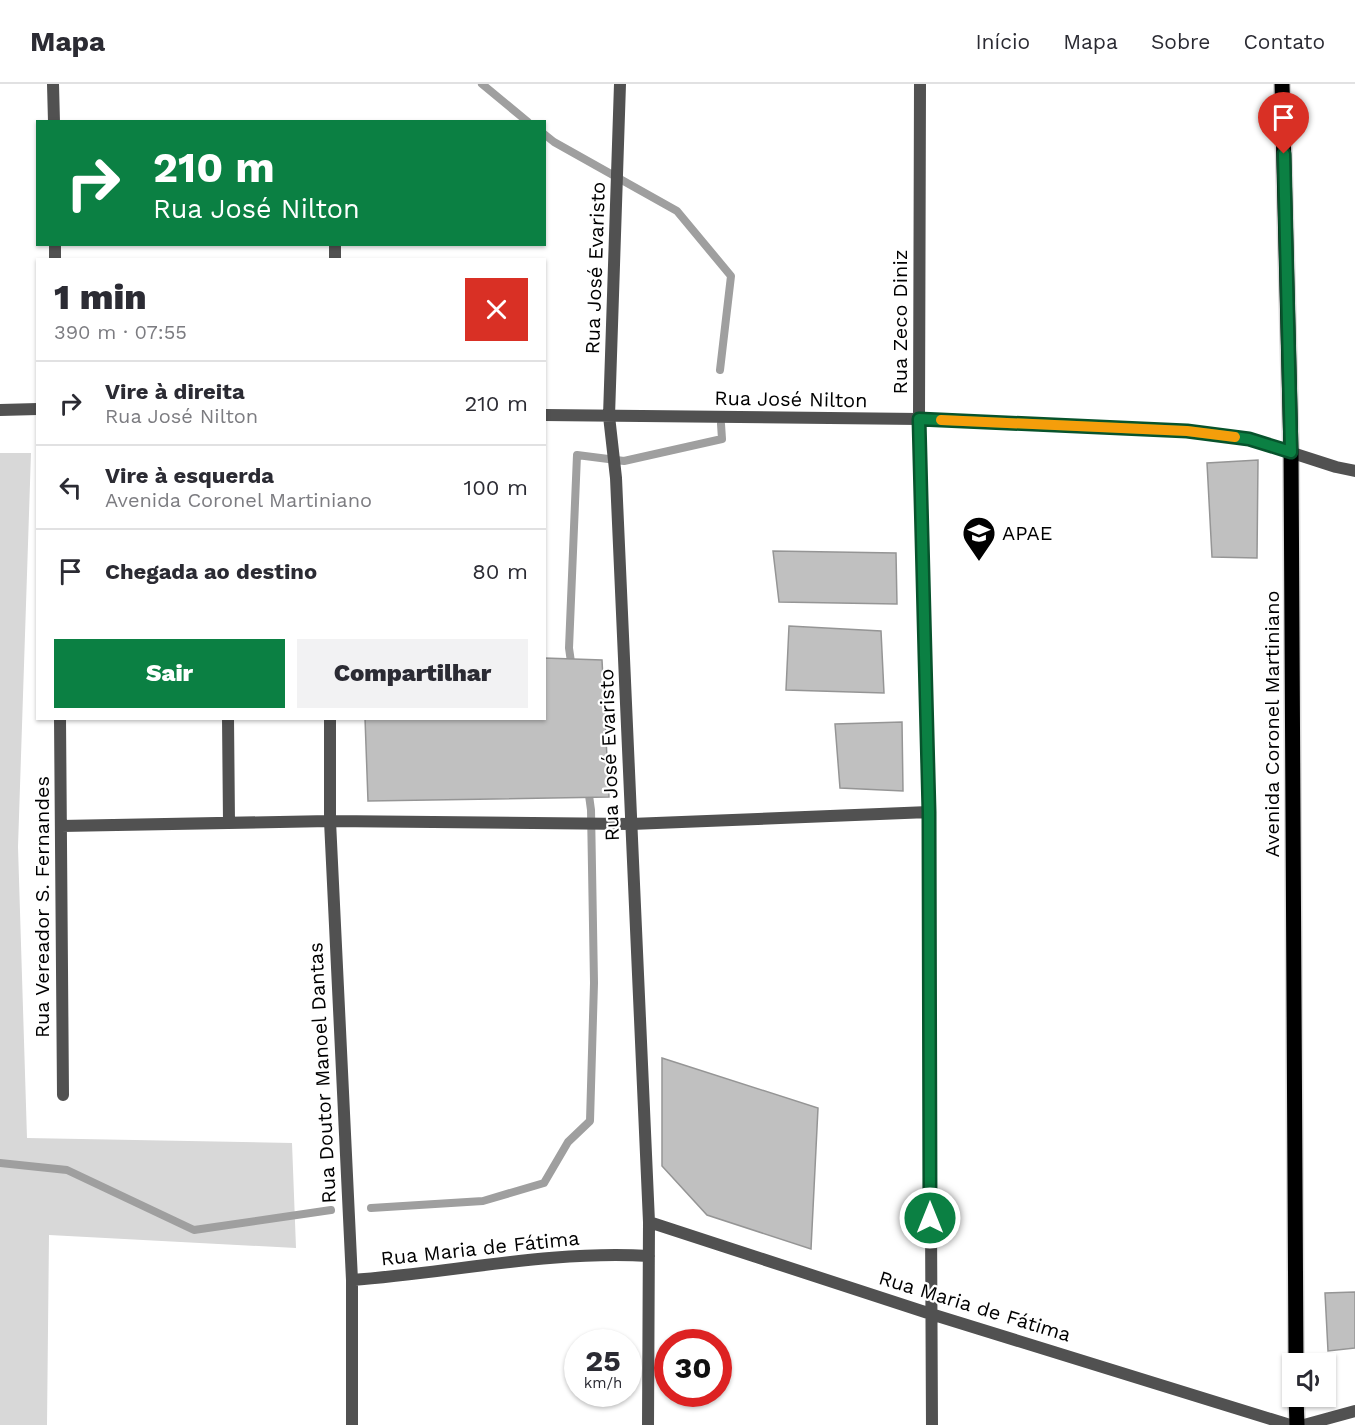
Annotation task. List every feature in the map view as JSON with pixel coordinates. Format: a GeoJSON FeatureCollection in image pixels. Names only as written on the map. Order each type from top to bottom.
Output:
{"type":"FeatureCollection","features":[{"type":"Feature","properties":{"kind":"main road","name":"Avenida Coronel Martiniano"},"geometry":{"type":"LineString","coordinates":[[1282,84],[1291,452],[1296,1353]]}},
{"type":"Feature","properties":{"kind":"main road"},"geometry":{"type":"LineString","coordinates":[[1296,1407],[1297,1425]]}},
{"type":"Feature","properties":{"kind":"street"},"geometry":{"type":"LineString","coordinates":[[53,84],[54,120]]}},
{"type":"Feature","properties":{"kind":"street","name":"Rua José Evaristo"},"geometry":{"type":"LineString","coordinates":[[620,84],[609,416],[616,478],[649,1222],[648,1425]]}},
{"type":"Feature","properties":{"kind":"street","name":"Rua Zeco Diniz"},"geometry":{"type":"LineString","coordinates":[[920,84],[919,419],[929,812],[932,1425]]}},
{"type":"Feature","properties":{"kind":"street"},"geometry":{"type":"LineString","coordinates":[[0,410],[36,409]]}},
{"type":"Feature","properties":{"kind":"street","name":"Rua José Nilton"},"geometry":{"type":"LineString","coordinates":[[546,415],[919,419],[1187,431],[1249,439],[1355,471]]}},
{"type":"Feature","properties":{"kind":"street","name":"Rua Vereador S. Fernandes"},"geometry":{"type":"LineString","coordinates":[[60,720],[63,1095]]}},
{"type":"Feature","properties":{"kind":"street"},"geometry":{"type":"LineString","coordinates":[[228,720],[229,823]]}},
{"type":"Feature","properties":{"kind":"street","name":"Rua Doutor Manoel Dantas"},"geometry":{"type":"LineString","coordinates":[[330,720],[330,821],[351,1280],[352,1425]]}},
{"type":"Feature","properties":{"kind":"street"},"geometry":{"type":"LineString","coordinates":[[61,826],[330,821],[631,824],[929,812]]}},
{"type":"Feature","properties":{"kind":"street","name":"Rua Maria de Fátima"},"geometry":{"type":"LineString","coordinates":[[649,1222],[931,1314],[1290,1425]]}},
{"type":"Feature","properties":{"kind":"street","name":"Rua Maria de Fátima"},"geometry":{"type":"LineString","coordinates":[[351,1280],[403,1276],[538,1259],[612,1255],[649,1257]]}},
{"type":"Feature","properties":{"kind":"street"},"geometry":{"type":"LineString","coordinates":[[1304,1425],[1355,1411]]}},
{"type":"Feature","properties":{"kind":"shaded area"},"geometry":{"type":"Polygon","coordinates":[[[0,453],[31,453],[18,847],[27,1138],[292,1143],[296,1248],[49,1235],[47,1425],[0,1425],[0,453]]]}},
{"type":"Feature","properties":{"kind":"building"},"geometry":{"type":"Polygon","coordinates":[[[1258,460],[1257,558],[1212,557],[1207,463],[1258,460]]]}},
{"type":"Feature","properties":{"kind":"building"},"geometry":{"type":"Polygon","coordinates":[[[773,551],[896,553],[897,604],[779,602],[773,551]]]}},
{"type":"Feature","properties":{"kind":"building"},"geometry":{"type":"Polygon","coordinates":[[[789,626],[881,631],[884,693],[786,690],[789,626]]]}},
{"type":"Feature","properties":{"kind":"building"},"geometry":{"type":"Polygon","coordinates":[[[546,658],[602,660],[609,797],[368,801],[365,720],[546,720],[546,658]]]}},
{"type":"Feature","properties":{"kind":"building"},"geometry":{"type":"Polygon","coordinates":[[[902,722],[903,791],[840,788],[835,724],[902,722]]]}},
{"type":"Feature","properties":{"kind":"building"},"geometry":{"type":"Polygon","coordinates":[[[662,1058],[818,1108],[811,1249],[707,1215],[662,1166],[662,1058]]]}},
{"type":"Feature","properties":{"kind":"building"},"geometry":{"type":"Polygon","coordinates":[[[1355,1292],[1355,1348],[1328,1351],[1325,1293],[1355,1292]]]}},
{"type":"Feature","properties":{"kind":"waterway"},"geometry":{"type":"LineString","coordinates":[[482,84],[526,120]]}},
{"type":"Feature","properties":{"kind":"waterway"},"geometry":{"type":"LineString","coordinates":[[546,136],[677,211],[731,276],[720,370]]}},
{"type":"Feature","properties":{"kind":"waterway"},"geometry":{"type":"LineString","coordinates":[[572,669],[569,648],[577,455],[624,461],[722,439],[721,424]]}},
{"type":"Feature","properties":{"kind":"waterway"},"geometry":{"type":"LineString","coordinates":[[371,1208],[483,1201],[544,1183],[568,1142],[590,1121],[594,983],[591,810],[588,788]]}},
{"type":"Feature","properties":{"kind":"waterway"},"geometry":{"type":"LineString","coordinates":[[0,1163],[67,1170],[194,1230],[331,1210]]}},
{"type":"Feature","properties":{"kind":"slow traffic"},"geometry":{"type":"LineString","coordinates":[[941,420],[1187,431],[1235,437]]}},
{"type":"Feature","properties":{"kind":"place","name":"APAE"},"geometry":{"type":"Point","coordinates":[979,562]}},
{"type":"Feature","properties":{"kind":"route"},"geometry":{"type":"LineString","coordinates":[[930,1218],[929,812],[919,419],[1187,431],[1249,439],[1291,452],[1284,154]]}}]}
